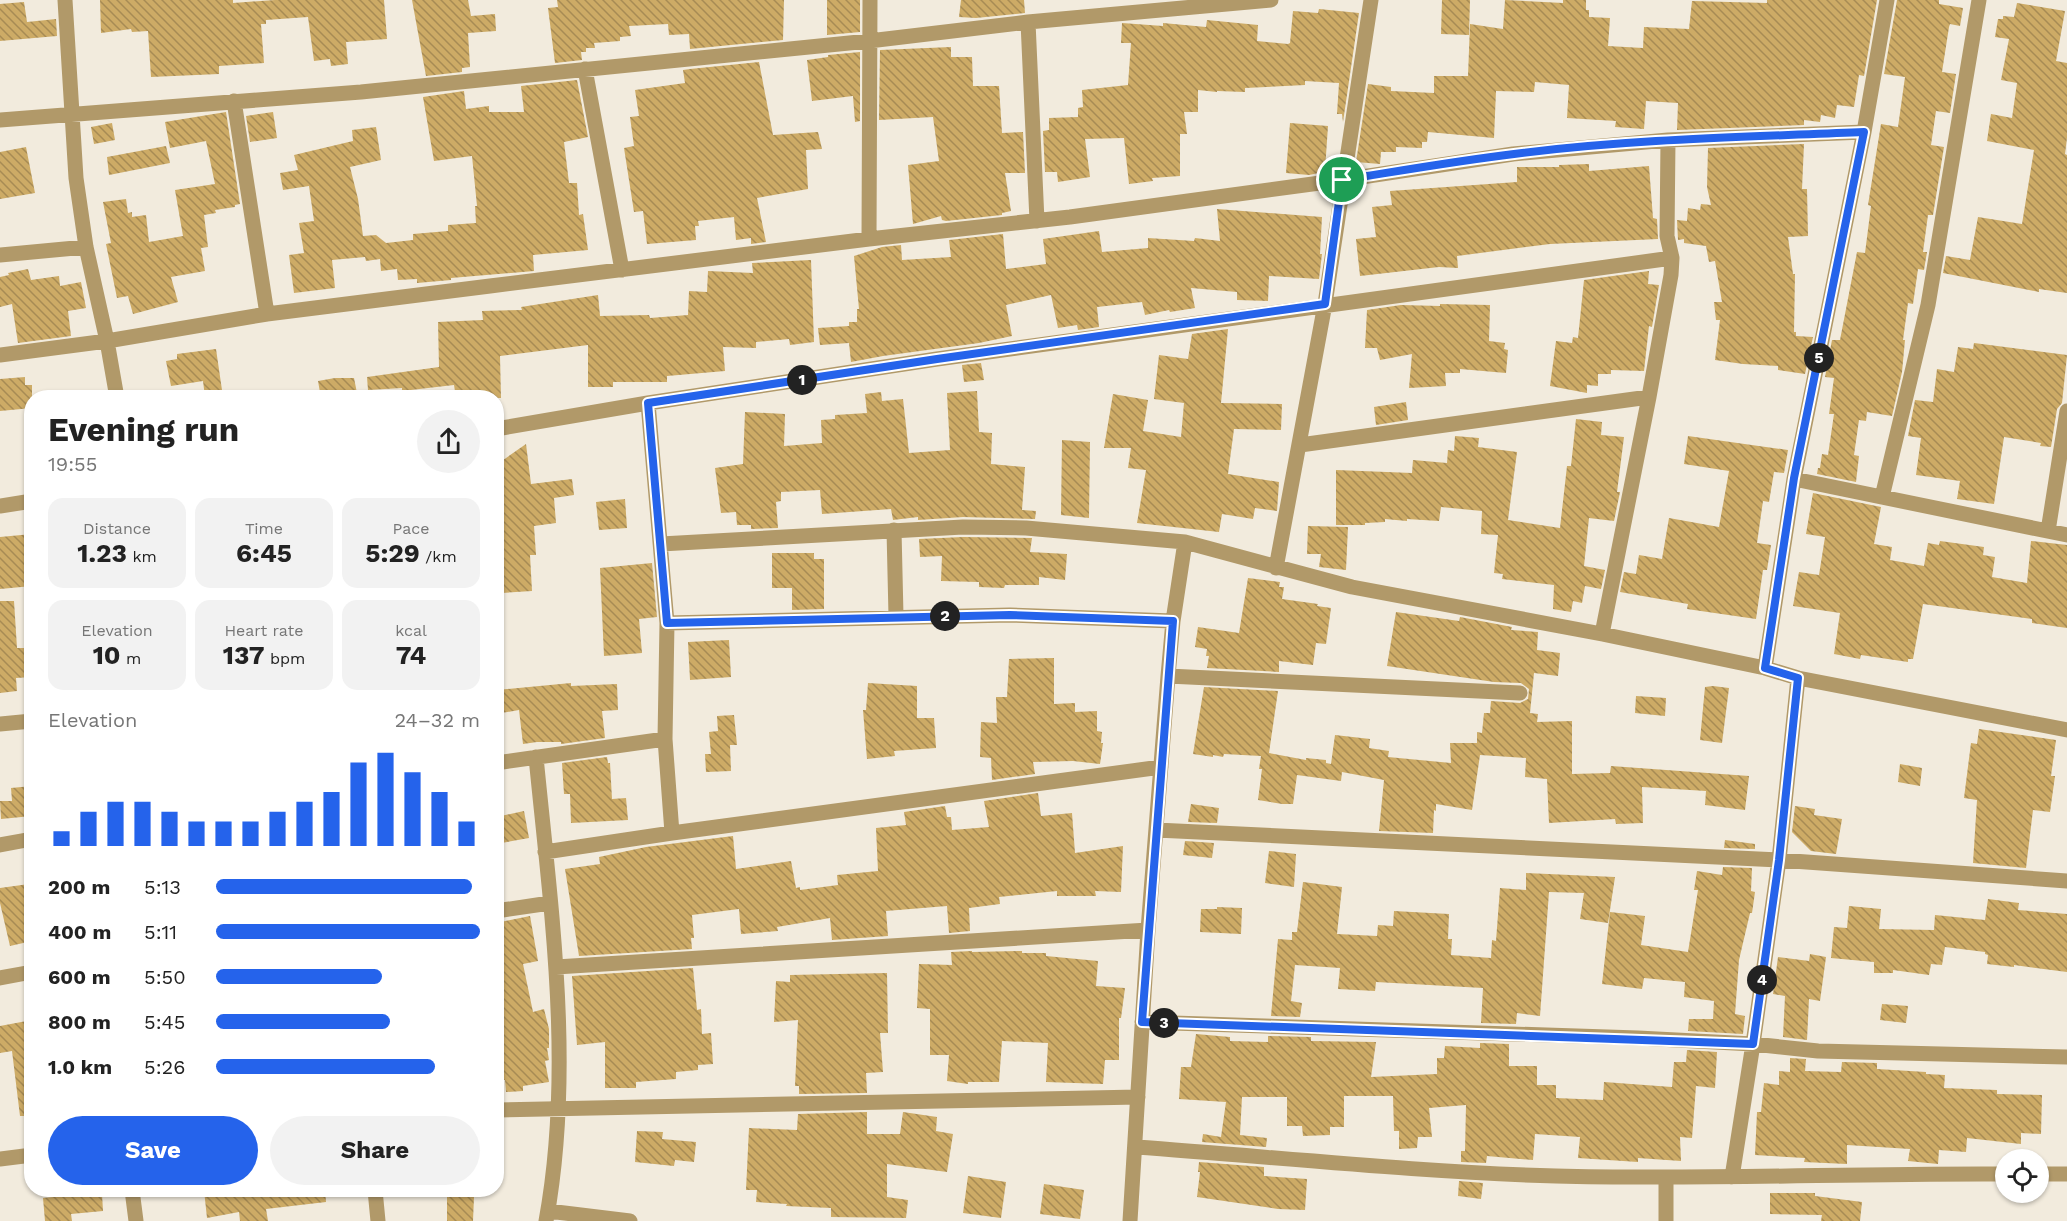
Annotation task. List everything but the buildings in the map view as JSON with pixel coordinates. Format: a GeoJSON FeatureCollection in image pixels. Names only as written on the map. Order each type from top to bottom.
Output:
{"type":"FeatureCollection","features":[{"type":"Feature","properties":{"kind":"street"},"geometry":{"type":"LineString","coordinates":[[65,0],[76,178],[86,247],[116,390]]}},
{"type":"Feature","properties":{"kind":"street"},"geometry":{"type":"LineString","coordinates":[[869,239],[870,0]]}},
{"type":"Feature","properties":{"kind":"street"},"geometry":{"type":"LineString","coordinates":[[0,120],[361,92],[869,41],[1028,22],[1271,0]]}},
{"type":"Feature","properties":{"kind":"street"},"geometry":{"type":"LineString","coordinates":[[1276,568],[1325,304],[1371,0]]}},
{"type":"Feature","properties":{"kind":"street"},"geometry":{"type":"LineString","coordinates":[[1765,668],[1794,478],[1864,132],[1887,0]]}},
{"type":"Feature","properties":{"kind":"street"},"geometry":{"type":"LineString","coordinates":[[1882,497],[1928,305],[1979,0]]}},
{"type":"Feature","properties":{"kind":"street"},"geometry":{"type":"LineString","coordinates":[[1028,22],[1037,221]]}},
{"type":"Feature","properties":{"kind":"street"},"geometry":{"type":"LineString","coordinates":[[585,69],[622,270]]}},
{"type":"Feature","properties":{"kind":"street"},"geometry":{"type":"LineString","coordinates":[[234,101],[267,314]]}},
{"type":"Feature","properties":{"kind":"street"},"geometry":{"type":"LineString","coordinates":[[0,354],[107,341],[267,314],[869,239],[1037,221],[1342,180],[1513,154],[1668,140],[1864,132]]}},
{"type":"Feature","properties":{"kind":"street"},"geometry":{"type":"LineString","coordinates":[[1602,634],[1671,275],[1672,258],[1667,236],[1668,140]]}},
{"type":"Feature","properties":{"kind":"street"},"geometry":{"type":"LineString","coordinates":[[0,255],[86,247]]}},
{"type":"Feature","properties":{"kind":"street"},"geometry":{"type":"LineString","coordinates":[[504,428],[937,359],[1672,258]]}},
{"type":"Feature","properties":{"kind":"street"},"geometry":{"type":"LineString","coordinates":[[1300,445],[1649,397]]}},
{"type":"Feature","properties":{"kind":"street"},"geometry":{"type":"LineString","coordinates":[[648,403],[667,623],[665,739],[672,833]]}},
{"type":"Feature","properties":{"kind":"street"},"geometry":{"type":"LineString","coordinates":[[2048,531],[2067,411]]}},
{"type":"Feature","properties":{"kind":"street"},"geometry":{"type":"LineString","coordinates":[[1794,478],[2067,535]]}},
{"type":"Feature","properties":{"kind":"street"},"geometry":{"type":"LineString","coordinates":[[0,506],[24,502]]}},
{"type":"Feature","properties":{"kind":"street"},"geometry":{"type":"LineString","coordinates":[[661,544],[963,527],[1026,528],[1185,542],[1352,587],[1602,634],[1765,668],[1798,678],[2067,730]]}},
{"type":"Feature","properties":{"kind":"street"},"geometry":{"type":"LineString","coordinates":[[894,530],[896,616]]}},
{"type":"Feature","properties":{"kind":"street"},"geometry":{"type":"LineString","coordinates":[[1130,1221],[1148,930],[1168,676],[1173,621],[1185,542]]}},
{"type":"Feature","properties":{"kind":"street"},"geometry":{"type":"LineString","coordinates":[[667,623],[1010,615],[1173,621]]}},
{"type":"Feature","properties":{"kind":"street"},"geometry":{"type":"LineString","coordinates":[[1168,676],[1520,693]]}},
{"type":"Feature","properties":{"kind":"street"},"geometry":{"type":"LineString","coordinates":[[1732,1177],[1779,860],[1798,678]]}},
{"type":"Feature","properties":{"kind":"street"},"geometry":{"type":"LineString","coordinates":[[0,724],[24,722]]}},
{"type":"Feature","properties":{"kind":"street"},"geometry":{"type":"LineString","coordinates":[[504,762],[665,739]]}},
{"type":"Feature","properties":{"kind":"street"},"geometry":{"type":"LineString","coordinates":[[536,757],[555,968],[560,1108],[547,1216],[630,1221]]}},
{"type":"Feature","properties":{"kind":"street"},"geometry":{"type":"LineString","coordinates":[[546,852],[1161,766]]}},
{"type":"Feature","properties":{"kind":"street"},"geometry":{"type":"LineString","coordinates":[[1156,830],[1779,860],[2067,881]]}},
{"type":"Feature","properties":{"kind":"street"},"geometry":{"type":"LineString","coordinates":[[0,845],[24,840]]}},
{"type":"Feature","properties":{"kind":"street"},"geometry":{"type":"LineString","coordinates":[[504,910],[550,903]]}},
{"type":"Feature","properties":{"kind":"street"},"geometry":{"type":"LineString","coordinates":[[555,968],[1148,930]]}},
{"type":"Feature","properties":{"kind":"street"},"geometry":{"type":"LineString","coordinates":[[0,978],[24,974]]}},
{"type":"Feature","properties":{"kind":"street"},"geometry":{"type":"LineString","coordinates":[[1142,1022],[1753,1044],[1818,1051],[2067,1057]]}},
{"type":"Feature","properties":{"kind":"street"},"geometry":{"type":"LineString","coordinates":[[504,1110],[1138,1097]]}},
{"type":"Feature","properties":{"kind":"street"},"geometry":{"type":"LineString","coordinates":[[1136,1146],[1402,1169],[1545,1176],[1666,1178],[1995,1174]]}},
{"type":"Feature","properties":{"kind":"street"},"geometry":{"type":"LineString","coordinates":[[0,1159],[24,1156]]}},
{"type":"Feature","properties":{"kind":"street"},"geometry":{"type":"LineString","coordinates":[[2049,1174],[2067,1174]]}},
{"type":"Feature","properties":{"kind":"street"},"geometry":{"type":"LineString","coordinates":[[1666,1178],[1666,1221]]}},
{"type":"Feature","properties":{"kind":"street"},"geometry":{"type":"LineString","coordinates":[[133,1197],[136,1221]]}},
{"type":"Feature","properties":{"kind":"street"},"geometry":{"type":"LineString","coordinates":[[376,1197],[378,1221]]}},
{"type":"Feature","properties":{"kind":"route"},"geometry":{"type":"LineString","coordinates":[[1864,132],[1794,478],[1765,668],[1798,678],[1779,860],[1753,1044],[1638,1038],[1142,1022],[1173,621],[1010,615],[667,623],[648,403],[1325,304],[1342,180],[1513,154],[1593,146],[1668,140],[1864,132]]}}]}
